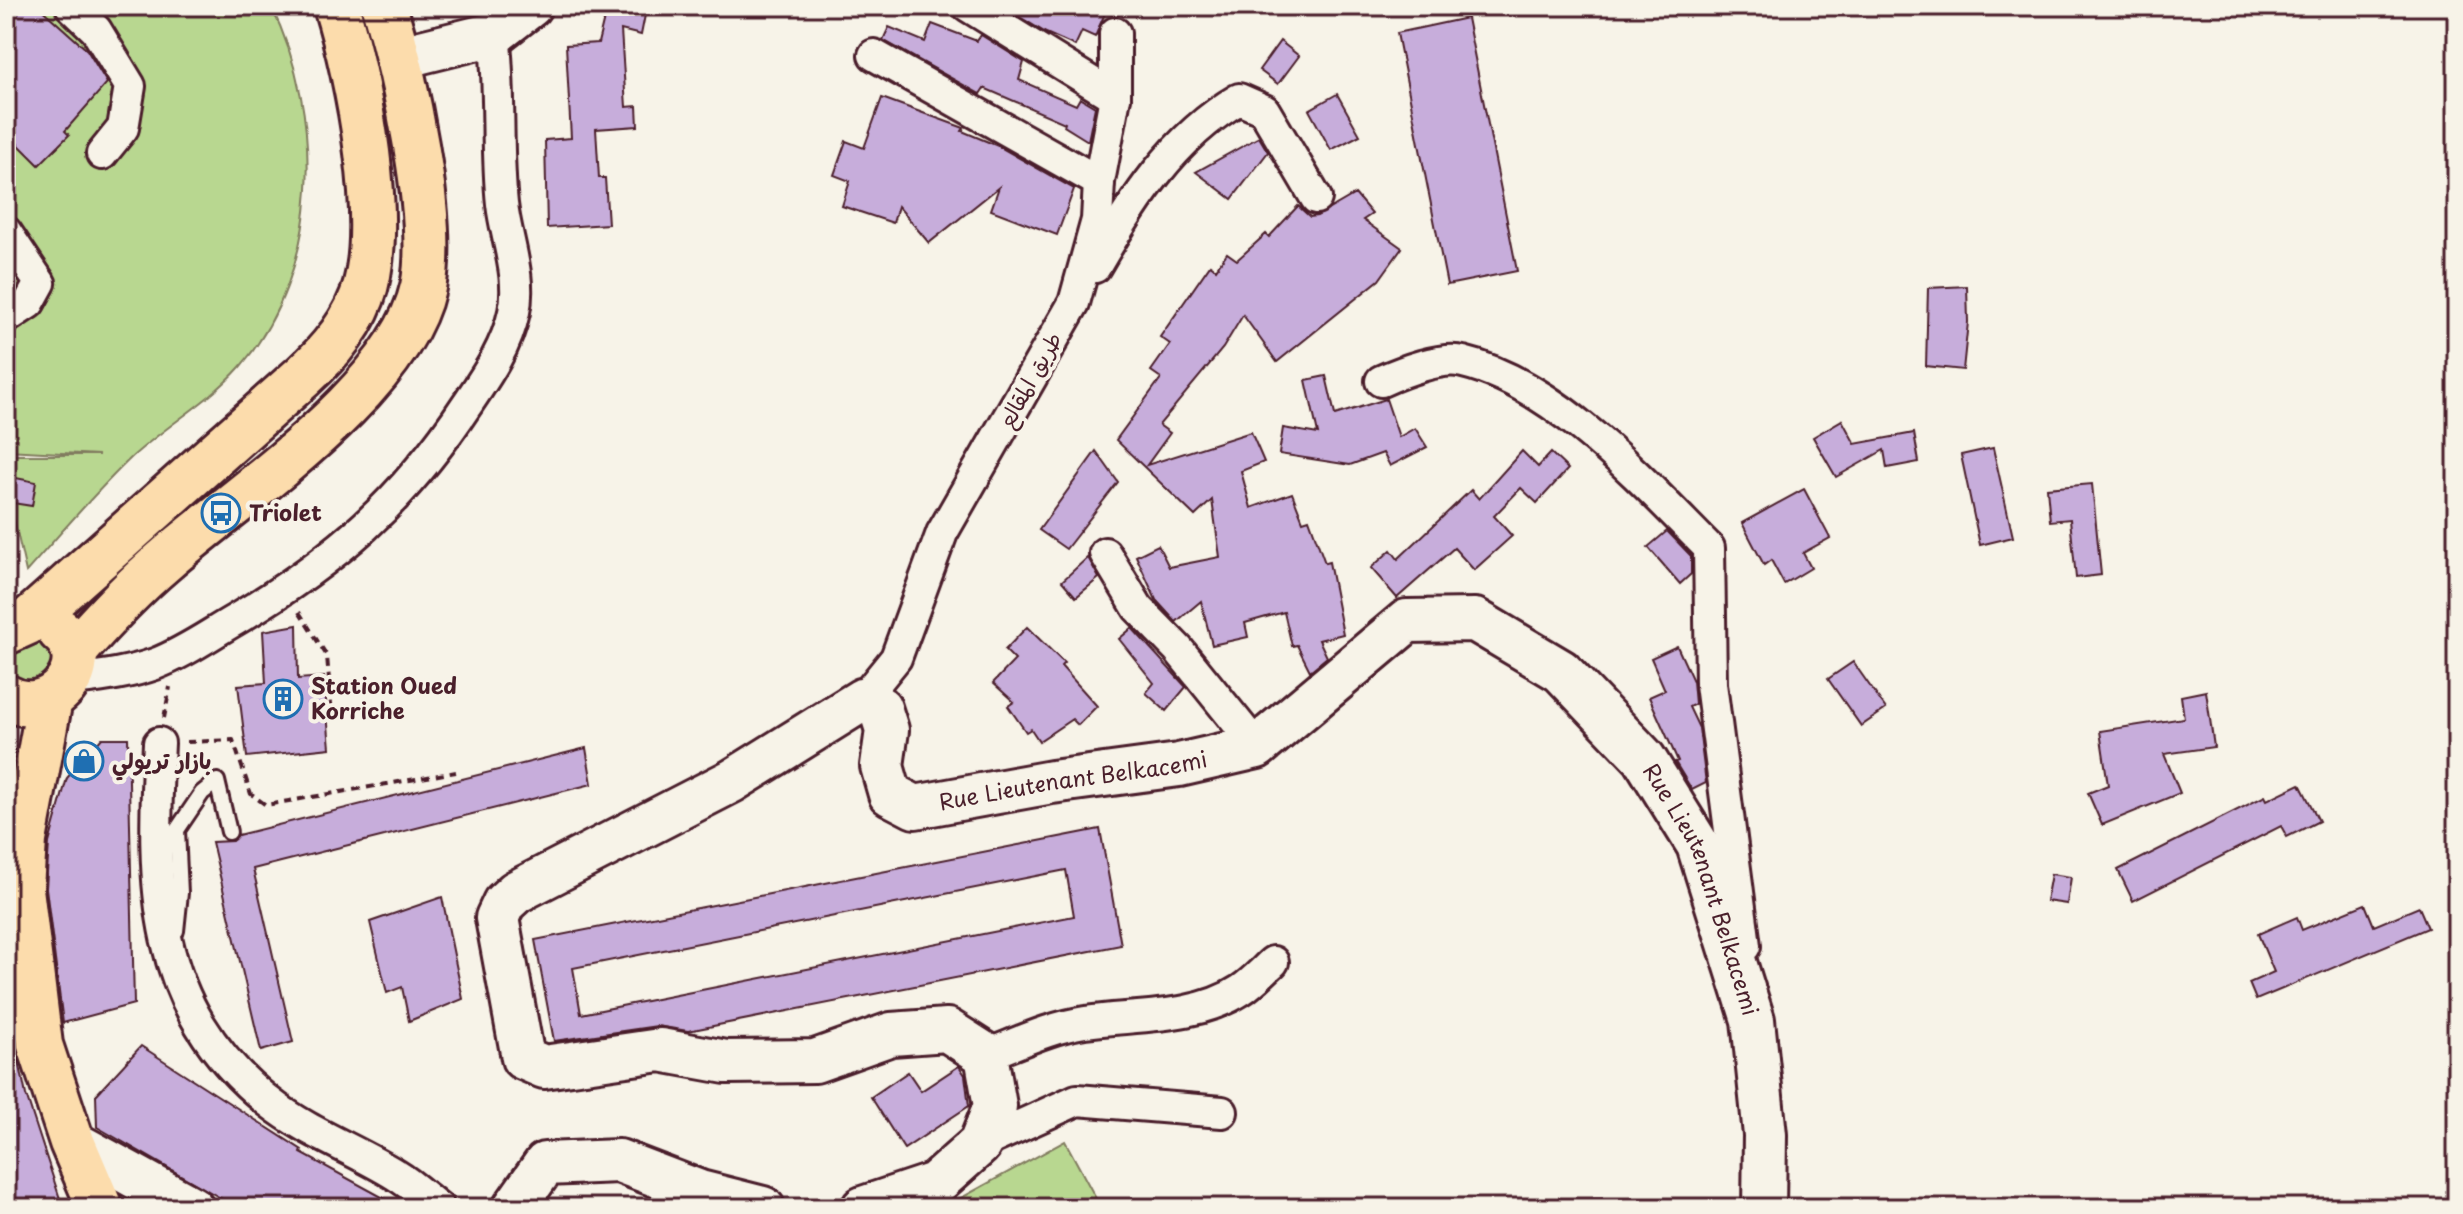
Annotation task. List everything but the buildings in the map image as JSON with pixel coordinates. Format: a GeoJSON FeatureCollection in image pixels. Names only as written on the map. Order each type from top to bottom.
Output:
{"type":"FeatureCollection","features":[{"type":"Feature","properties":{"kind":"main road"},"geometry":{"type":"LineString","coordinates":[[16,627],[312,369],[348,325],[362,299],[371,256],[370,193],[357,96],[336,6]]}},
{"type":"Feature","properties":{"kind":"main road"},"geometry":{"type":"LineString","coordinates":[[6,697],[27,705],[64,677],[162,562],[351,403],[401,341],[422,289],[426,245],[424,203],[384,6]]}},
{"type":"Feature","properties":{"kind":"main road"},"geometry":{"type":"LineString","coordinates":[[16,627],[55,627],[68,637],[64,677],[24,840],[21,889],[40,1045],[72,1142],[100,1208]]}},
{"type":"Feature","properties":{"kind":"street"},"geometry":{"type":"LineString","coordinates":[[71,6],[96,30],[130,86],[123,128],[102,154]]}},
{"type":"Feature","properties":{"kind":"street"},"geometry":{"type":"LineString","coordinates":[[397,58],[494,34],[530,6]]}},
{"type":"Feature","properties":{"kind":"street"},"geometry":{"type":"LineString","coordinates":[[968,6],[1115,97]]}},
{"type":"Feature","properties":{"kind":"street","name":"طريق المقالع"},"geometry":{"type":"LineString","coordinates":[[862,700],[896,658],[942,533],[1074,303],[1097,220],[1099,182],[1115,97],[1115,33]]}},
{"type":"Feature","properties":{"kind":"street"},"geometry":{"type":"LineString","coordinates":[[64,677],[116,674],[157,663],[296,584],[358,536],[408,486],[467,405],[506,338],[515,309],[515,279],[502,204],[494,34]]}},
{"type":"Feature","properties":{"kind":"street"},"geometry":{"type":"LineString","coordinates":[[874,55],[1099,182]]}},
{"type":"Feature","properties":{"kind":"street"},"geometry":{"type":"LineString","coordinates":[[1074,303],[1141,189],[1215,113],[1239,99],[1264,110],[1316,198]]}},
{"type":"Feature","properties":{"kind":"street"},"geometry":{"type":"LineString","coordinates":[[6,232],[40,283],[29,303],[6,318]]}},
{"type":"Feature","properties":{"kind":"street"},"geometry":{"type":"LineString","coordinates":[[1381,381],[1409,369],[1461,361],[1524,386],[1607,447],[1709,548],[1711,684],[1753,1020]]}},
{"type":"Feature","properties":{"kind":"street"},"geometry":{"type":"LineString","coordinates":[[1105,553],[1138,608],[1178,649],[1257,747]]}},
{"type":"Feature","properties":{"kind":"street","name":"Rue Lieutenant Belkacemi"},"geometry":{"type":"LineString","coordinates":[[862,700],[880,708],[887,730],[882,766],[890,794],[915,807],[1052,782],[1179,765],[1257,747],[1407,621],[1475,620],[1561,671],[1644,758],[1698,845],[1753,1020],[1765,1135],[1764,1208]]}},
{"type":"Feature","properties":{"kind":"street"},"geometry":{"type":"LineString","coordinates":[[862,700],[732,781],[516,892],[504,903],[497,918],[523,1058],[544,1067],[660,1050],[726,1062],[815,1061],[891,1034],[947,1030],[986,1055],[995,1106],[980,1144]]}},
{"type":"Feature","properties":{"kind":"street"},"geometry":{"type":"LineString","coordinates":[[159,743],[155,829],[165,942],[188,1009],[235,1071],[258,1092],[317,1134],[396,1175],[439,1208]]}},
{"type":"Feature","properties":{"kind":"street"},"geometry":{"type":"LineString","coordinates":[[986,1055],[1083,1022],[1200,1007],[1240,991],[1273,962]]}},
{"type":"Feature","properties":{"kind":"street"},"geometry":{"type":"LineString","coordinates":[[863,1208],[935,1184],[980,1144],[1077,1100],[1222,1112]]}},
{"type":"Feature","properties":{"kind":"street"},"geometry":{"type":"LineString","coordinates":[[72,1142],[192,1208]]}},
{"type":"Feature","properties":{"kind":"street"},"geometry":{"type":"LineString","coordinates":[[514,1208],[545,1164],[619,1161],[700,1192],[763,1208]]}},
{"type":"Feature","properties":{"kind":"lane"},"geometry":{"type":"LineString","coordinates":[[172,964],[180,893],[177,830],[202,793],[217,781],[229,832]]}},
{"type":"Feature","properties":{"kind":"path"},"geometry":{"type":"LineString","coordinates":[[298,611],[327,656],[332,716]]}},
{"type":"Feature","properties":{"kind":"path"},"geometry":{"type":"LineString","coordinates":[[167,685],[173,675],[159,743],[233,740],[251,794],[266,805],[456,772]]}},
{"type":"Feature","properties":{"kind":"green space"},"geometry":{"type":"Polygon","coordinates":[[[6,6],[271,6],[289,49],[301,95],[307,143],[307,191],[301,239],[287,285],[267,328],[240,367],[202,402],[133,456],[26,572],[6,483],[6,455],[99,455],[6,450],[6,6]]]}},
{"type":"Feature","properties":{"kind":"green space"},"geometry":{"type":"Polygon","coordinates":[[[25,636],[59,643],[52,683],[20,680],[14,674],[10,657],[25,636]]]}},
{"type":"Feature","properties":{"kind":"green space"},"geometry":{"type":"Polygon","coordinates":[[[1065,1141],[1101,1208],[943,1208],[1065,1141]]]}},
{"type":"Feature","properties":{"kind":"place","name":"Triolet"},"geometry":{"type":"Point","coordinates":[221,513]}},
{"type":"Feature","properties":{"kind":"place","name":"Station Oued Korriche"},"geometry":{"type":"Point","coordinates":[283,699]}},
{"type":"Feature","properties":{"kind":"place","name":"بازار تريولي"},"geometry":{"type":"Point","coordinates":[84,761]}}]}
